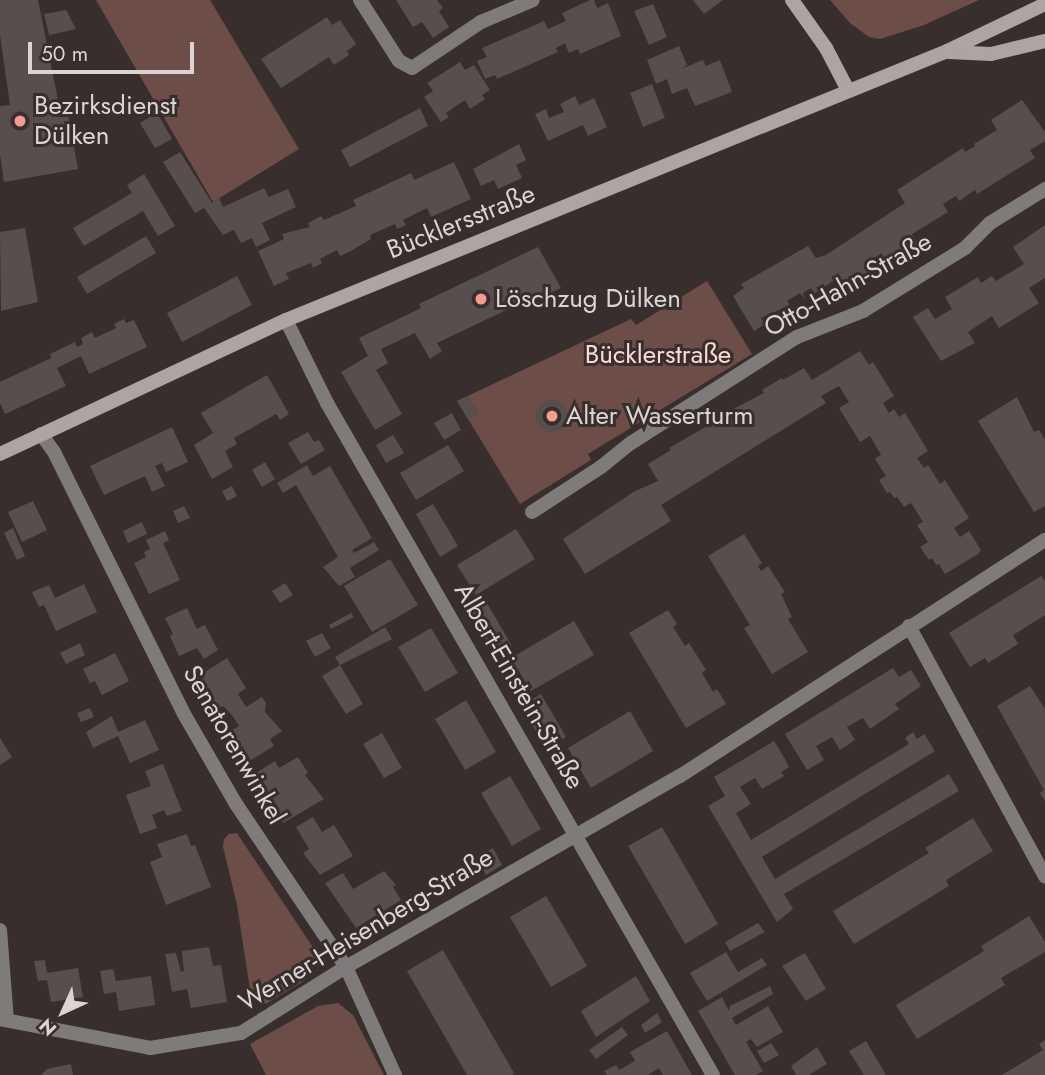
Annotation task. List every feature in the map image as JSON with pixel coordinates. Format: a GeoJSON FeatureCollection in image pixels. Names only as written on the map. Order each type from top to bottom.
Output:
{"type":"FeatureCollection","features":[{"type":"Feature","properties":{"kind":"main road"},"geometry":{"type":"LineString","coordinates":[[792,0],[826,48],[848,90]]}},
{"type":"Feature","properties":{"kind":"main road","name":"Bücklersstraße"},"geometry":{"type":"LineString","coordinates":[[0,454],[286,320],[947,51],[1045,4]]}},
{"type":"Feature","properties":{"kind":"main road","name":"Bücklersstraße"},"geometry":{"type":"LineString","coordinates":[[947,51],[991,54],[1045,41]]}},
{"type":"Feature","properties":{"kind":"street"},"geometry":{"type":"LineString","coordinates":[[360,0],[399,61],[412,68],[481,22],[533,0]]}},
{"type":"Feature","properties":{"kind":"street","name":"Otto-Hahn-Straße"},"geometry":{"type":"LineString","coordinates":[[532,512],[601,467],[631,443],[797,337],[863,311],[965,248],[990,223],[1045,189]]}},
{"type":"Feature","properties":{"kind":"street","name":"Albert-Einstein-Straße"},"geometry":{"type":"LineString","coordinates":[[286,320],[327,403],[713,1075]]}},
{"type":"Feature","properties":{"kind":"street","name":"Senatorenwinkel"},"geometry":{"type":"LineString","coordinates":[[41,434],[54,452],[184,715],[236,804],[346,967],[395,1075]]}},
{"type":"Feature","properties":{"kind":"street"},"geometry":{"type":"LineString","coordinates":[[576,834],[680,776],[1045,540]]}},
{"type":"Feature","properties":{"kind":"street"},"geometry":{"type":"LineString","coordinates":[[909,626],[1045,877]]}},
{"type":"Feature","properties":{"kind":"street","name":"Werner-Heisenberg-Straße"},"geometry":{"type":"LineString","coordinates":[[0,930],[4,1019],[150,1048],[241,1033],[346,967],[576,834]]}},
{"type":"Feature","properties":{"kind":"green space"},"geometry":{"type":"Polygon","coordinates":[[[96,0],[210,0],[299,149],[213,202],[96,0]]]}},
{"type":"Feature","properties":{"kind":"green space"},"geometry":{"type":"Polygon","coordinates":[[[830,0],[979,0],[924,25],[880,39],[869,37],[850,23],[830,0]]]}},
{"type":"Feature","properties":{"kind":"green space","name":"Bücklerstraße"},"geometry":{"type":"Polygon","coordinates":[[[707,281],[752,354],[588,454],[591,460],[520,504],[457,401],[631,319],[636,325],[707,281]]]}},
{"type":"Feature","properties":{"kind":"green space"},"geometry":{"type":"Polygon","coordinates":[[[237,833],[312,946],[315,966],[304,981],[262,1006],[251,996],[237,905],[223,847],[224,839],[229,834],[237,833]]]}},
{"type":"Feature","properties":{"kind":"green space"},"geometry":{"type":"Polygon","coordinates":[[[338,1003],[353,1015],[384,1075],[266,1075],[250,1044],[318,1006],[338,1003]]]}},
{"type":"Feature","properties":{"kind":"building"},"geometry":{"type":"Polygon","coordinates":[[[0,0],[38,0],[60,110],[67,109],[78,169],[4,182],[0,154],[0,106],[10,105],[0,35],[0,0]]]}},
{"type":"Feature","properties":{"kind":"building"},"geometry":{"type":"Polygon","coordinates":[[[396,0],[437,0],[443,8],[439,11],[449,27],[433,38],[422,22],[413,27],[396,0]]]}},
{"type":"Feature","properties":{"kind":"building"},"geometry":{"type":"Polygon","coordinates":[[[594,0],[597,8],[608,3],[621,36],[580,54],[578,49],[569,53],[565,43],[556,48],[558,52],[497,79],[495,75],[485,79],[477,61],[487,57],[482,48],[544,21],[548,29],[566,21],[562,13],[594,0]]]}},
{"type":"Feature","properties":{"kind":"building"},"geometry":{"type":"Polygon","coordinates":[[[693,0],[723,0],[704,14],[693,0]]]}},
{"type":"Feature","properties":{"kind":"building"},"geometry":{"type":"Polygon","coordinates":[[[653,4],[667,37],[649,45],[634,11],[653,4]]]}},
{"type":"Feature","properties":{"kind":"building"},"geometry":{"type":"Polygon","coordinates":[[[66,10],[76,29],[49,35],[44,14],[66,10]]]}},
{"type":"Feature","properties":{"kind":"building"},"geometry":{"type":"Polygon","coordinates":[[[327,17],[332,25],[340,20],[356,44],[347,51],[349,55],[334,65],[329,57],[281,88],[261,59],[327,17]]]}},
{"type":"Feature","properties":{"kind":"building"},"geometry":{"type":"Polygon","coordinates":[[[679,46],[687,65],[681,69],[703,60],[706,66],[720,60],[732,92],[695,106],[687,88],[672,94],[667,79],[656,84],[647,60],[679,46]]]}},
{"type":"Feature","properties":{"kind":"building"},"geometry":{"type":"Polygon","coordinates":[[[460,62],[465,70],[474,65],[490,90],[482,95],[485,99],[470,109],[465,100],[446,113],[449,117],[441,122],[424,97],[433,91],[427,83],[460,62]]]}},
{"type":"Feature","properties":{"kind":"building"},"geometry":{"type":"Polygon","coordinates":[[[652,84],[665,118],[643,127],[630,93],[652,84]]]}},
{"type":"Feature","properties":{"kind":"building"},"geometry":{"type":"Polygon","coordinates":[[[575,96],[579,105],[594,98],[607,127],[588,136],[583,125],[548,141],[535,114],[546,109],[549,118],[564,112],[560,104],[575,96]]]}},
{"type":"Feature","properties":{"kind":"building"},"geometry":{"type":"Polygon","coordinates":[[[1022,100],[1045,132],[1045,141],[1030,150],[1035,158],[977,194],[975,190],[959,201],[956,196],[943,204],[948,212],[912,234],[920,248],[876,276],[872,269],[847,289],[839,277],[814,294],[811,288],[803,293],[805,300],[800,293],[787,301],[790,305],[761,318],[765,324],[754,331],[733,296],[744,288],[741,284],[808,246],[816,258],[826,255],[905,203],[897,190],[963,148],[965,152],[975,146],[974,144],[997,130],[991,120],[1022,100]]]}},
{"type":"Feature","properties":{"kind":"building"},"geometry":{"type":"Polygon","coordinates":[[[420,108],[428,126],[350,167],[341,150],[420,108]]]}},
{"type":"Feature","properties":{"kind":"building"},"geometry":{"type":"Polygon","coordinates":[[[157,113],[172,139],[155,148],[140,123],[157,113]]]}},
{"type":"Feature","properties":{"kind":"building"},"geometry":{"type":"Polygon","coordinates":[[[519,144],[526,160],[516,165],[522,178],[498,189],[494,180],[481,186],[473,169],[519,144]]]}},
{"type":"Feature","properties":{"kind":"building"},"geometry":{"type":"Polygon","coordinates":[[[180,152],[212,203],[219,198],[223,207],[264,188],[269,197],[288,189],[296,207],[262,223],[270,240],[256,247],[252,238],[241,243],[234,230],[223,235],[204,208],[195,213],[163,162],[180,152]]]}},
{"type":"Feature","properties":{"kind":"building"},"geometry":{"type":"Polygon","coordinates":[[[454,162],[471,199],[431,217],[427,208],[403,220],[406,225],[397,229],[395,224],[370,235],[371,239],[349,252],[340,256],[337,250],[320,259],[322,263],[313,268],[311,263],[286,273],[289,279],[274,286],[258,251],[284,239],[282,234],[310,227],[308,223],[321,216],[324,220],[356,206],[353,200],[411,173],[414,180],[454,162]]]}},
{"type":"Feature","properties":{"kind":"building"},"geometry":{"type":"Polygon","coordinates":[[[144,174],[175,226],[158,236],[143,211],[84,246],[73,228],[132,193],[127,185],[144,174]]]}},
{"type":"Feature","properties":{"kind":"building"},"geometry":{"type":"Polygon","coordinates":[[[1045,225],[1045,278],[1029,288],[1039,303],[999,328],[992,316],[968,332],[975,343],[941,361],[913,317],[928,308],[935,319],[952,309],[945,297],[978,277],[981,283],[992,276],[996,281],[1024,264],[1013,247],[1045,225]]]}},
{"type":"Feature","properties":{"kind":"building"},"geometry":{"type":"Polygon","coordinates":[[[25,228],[38,302],[1,311],[0,232],[25,228]]]}},
{"type":"Feature","properties":{"kind":"building"},"geometry":{"type":"Polygon","coordinates":[[[146,236],[156,253],[87,294],[77,277],[146,236]]]}},
{"type":"Feature","properties":{"kind":"building"},"geometry":{"type":"Polygon","coordinates":[[[538,247],[561,288],[546,295],[544,292],[437,343],[442,351],[430,359],[415,333],[381,349],[388,363],[376,370],[402,414],[375,430],[341,372],[368,356],[359,338],[421,308],[419,304],[538,247]]]}},
{"type":"Feature","properties":{"kind":"building"},"geometry":{"type":"Polygon","coordinates":[[[237,276],[252,305],[182,342],[167,313],[237,276]]]}},
{"type":"Feature","properties":{"kind":"building"},"geometry":{"type":"Polygon","coordinates":[[[124,319],[126,323],[134,320],[147,347],[89,374],[81,356],[57,368],[66,386],[5,414],[0,403],[0,382],[51,358],[50,354],[75,342],[77,347],[83,344],[81,338],[92,332],[95,338],[116,328],[114,324],[124,319]]]}},
{"type":"Feature","properties":{"kind":"building"},"geometry":{"type":"Polygon","coordinates":[[[860,351],[869,365],[873,362],[894,396],[883,403],[889,413],[894,409],[899,417],[905,413],[928,451],[917,458],[924,468],[928,465],[940,484],[945,480],[969,518],[954,528],[960,537],[969,531],[981,550],[978,554],[945,574],[939,564],[936,565],[932,558],[929,560],[920,547],[928,542],[917,525],[923,522],[911,503],[904,507],[897,497],[887,493],[879,480],[886,476],[875,459],[881,455],[870,436],[860,442],[839,408],[849,402],[839,386],[821,396],[826,403],[661,505],[671,521],[585,574],[563,539],[635,491],[658,481],[648,464],[671,450],[669,448],[723,417],[722,415],[764,393],[762,390],[782,378],[783,380],[804,368],[812,380],[860,351]]]}},
{"type":"Feature","properties":{"kind":"building"},"geometry":{"type":"Polygon","coordinates":[[[267,375],[289,414],[280,420],[276,414],[234,438],[237,444],[225,451],[233,467],[212,479],[194,445],[213,433],[201,413],[267,375]]]}},
{"type":"Feature","properties":{"kind":"building"},"geometry":{"type":"Polygon","coordinates":[[[468,396],[479,413],[468,420],[458,402],[468,396]]]}},
{"type":"Feature","properties":{"kind":"building"},"geometry":{"type":"Polygon","coordinates":[[[1017,397],[1034,432],[1039,430],[1045,440],[1045,506],[1034,512],[978,421],[1017,397]]]}},
{"type":"Feature","properties":{"kind":"building","name":"Alter Wasserturm"},"geometry":{"type":"Polygon","coordinates":[[[552,400],[564,404],[568,416],[564,428],[552,432],[540,428],[536,416],[540,404],[552,400]]]}},
{"type":"Feature","properties":{"kind":"building"},"geometry":{"type":"Polygon","coordinates":[[[452,413],[461,430],[444,440],[434,423],[452,413]]]}},
{"type":"Feature","properties":{"kind":"building"},"geometry":{"type":"Polygon","coordinates":[[[172,427],[188,462],[166,472],[162,463],[155,466],[165,486],[152,492],[145,476],[104,495],[90,466],[172,427]]]}},
{"type":"Feature","properties":{"kind":"building"},"geometry":{"type":"Polygon","coordinates":[[[308,432],[314,442],[319,440],[325,450],[301,464],[288,443],[308,432]]]}},
{"type":"Feature","properties":{"kind":"building"},"geometry":{"type":"Polygon","coordinates":[[[393,435],[404,453],[386,463],[376,445],[393,435]]]}},
{"type":"Feature","properties":{"kind":"building"},"geometry":{"type":"Polygon","coordinates":[[[448,445],[464,471],[416,500],[400,473],[448,445]]]}},
{"type":"Feature","properties":{"kind":"building"},"geometry":{"type":"Polygon","coordinates":[[[265,462],[275,479],[262,487],[252,470],[265,462]]]}},
{"type":"Feature","properties":{"kind":"building"},"geometry":{"type":"Polygon","coordinates":[[[307,465],[313,476],[330,466],[372,538],[352,550],[354,553],[374,542],[379,550],[350,568],[355,577],[339,586],[323,567],[338,557],[296,485],[283,493],[277,483],[307,465]]]}},
{"type":"Feature","properties":{"kind":"building"},"geometry":{"type":"Polygon","coordinates":[[[232,486],[237,496],[227,501],[222,491],[232,486]]]}},
{"type":"Feature","properties":{"kind":"building"},"geometry":{"type":"Polygon","coordinates":[[[33,501],[47,530],[22,542],[8,512],[33,501]]]}},
{"type":"Feature","properties":{"kind":"building"},"geometry":{"type":"Polygon","coordinates":[[[433,504],[458,546],[440,557],[416,514],[433,504]]]}},
{"type":"Feature","properties":{"kind":"building"},"geometry":{"type":"Polygon","coordinates":[[[184,506],[190,518],[178,523],[173,511],[184,506]]]}},
{"type":"Feature","properties":{"kind":"building"},"geometry":{"type":"Polygon","coordinates":[[[142,522],[147,534],[128,543],[123,531],[142,522]]]}},
{"type":"Feature","properties":{"kind":"building"},"geometry":{"type":"Polygon","coordinates":[[[13,528],[25,556],[17,560],[4,533],[13,528]]]}},
{"type":"Feature","properties":{"kind":"building"},"geometry":{"type":"Polygon","coordinates":[[[516,529],[535,559],[476,595],[457,565],[516,529]]]}},
{"type":"Feature","properties":{"kind":"building"},"geometry":{"type":"Polygon","coordinates":[[[165,531],[169,540],[163,543],[180,580],[149,594],[134,563],[146,557],[144,552],[150,549],[146,540],[165,531]]]}},
{"type":"Feature","properties":{"kind":"building"},"geometry":{"type":"Polygon","coordinates":[[[744,534],[762,563],[758,566],[761,571],[768,566],[785,592],[781,594],[792,617],[788,619],[808,652],[772,674],[744,628],[750,625],[708,556],[744,534]]]}},
{"type":"Feature","properties":{"kind":"building"},"geometry":{"type":"Polygon","coordinates":[[[390,559],[418,605],[372,632],[344,586],[390,559]]]}},
{"type":"Feature","properties":{"kind":"building"},"geometry":{"type":"Polygon","coordinates":[[[1041,576],[1045,581],[1045,615],[1013,635],[1018,644],[988,663],[985,658],[970,667],[949,633],[1041,576]]]}},
{"type":"Feature","properties":{"kind":"building"},"geometry":{"type":"Polygon","coordinates":[[[285,583],[293,595],[280,603],[272,591],[285,583]]]}},
{"type":"Feature","properties":{"kind":"building"},"geometry":{"type":"Polygon","coordinates":[[[84,584],[97,612],[56,631],[44,605],[39,607],[32,592],[49,585],[55,598],[84,584]]]}},
{"type":"Feature","properties":{"kind":"building"},"geometry":{"type":"Polygon","coordinates":[[[487,603],[512,646],[495,656],[470,612],[487,603]]]}},
{"type":"Feature","properties":{"kind":"building"},"geometry":{"type":"Polygon","coordinates":[[[187,608],[197,629],[205,625],[218,650],[204,659],[197,648],[179,656],[170,636],[173,634],[165,618],[187,608]]]}},
{"type":"Feature","properties":{"kind":"building"},"geometry":{"type":"Polygon","coordinates":[[[668,610],[677,624],[673,627],[685,646],[689,643],[706,670],[702,673],[713,692],[717,689],[726,704],[686,728],[629,633],[668,610]]]}},
{"type":"Feature","properties":{"kind":"building"},"geometry":{"type":"Polygon","coordinates":[[[351,613],[354,617],[331,629],[329,625],[351,613]]]}},
{"type":"Feature","properties":{"kind":"building"},"geometry":{"type":"Polygon","coordinates":[[[574,621],[594,655],[531,691],[511,658],[574,621]]]}},
{"type":"Feature","properties":{"kind":"building"},"geometry":{"type":"Polygon","coordinates":[[[385,627],[392,639],[340,665],[335,657],[385,627]]]}},
{"type":"Feature","properties":{"kind":"building"},"geometry":{"type":"Polygon","coordinates":[[[431,628],[458,673],[425,692],[398,647],[431,628]]]}},
{"type":"Feature","properties":{"kind":"building"},"geometry":{"type":"Polygon","coordinates":[[[322,633],[331,648],[315,657],[306,641],[322,633]]]}},
{"type":"Feature","properties":{"kind":"building"},"geometry":{"type":"Polygon","coordinates":[[[80,643],[85,655],[66,664],[60,653],[80,643]]]}},
{"type":"Feature","properties":{"kind":"building"},"geometry":{"type":"Polygon","coordinates":[[[115,653],[129,681],[102,695],[95,681],[90,683],[83,669],[115,653]]]}},
{"type":"Feature","properties":{"kind":"building"},"geometry":{"type":"Polygon","coordinates":[[[227,658],[246,688],[238,694],[246,707],[262,697],[266,703],[265,712],[282,731],[270,739],[274,746],[246,763],[228,733],[239,726],[223,706],[214,711],[194,679],[227,658]]]}},
{"type":"Feature","properties":{"kind":"building"},"geometry":{"type":"Polygon","coordinates":[[[340,665],[363,704],[346,714],[322,676],[340,665]]]}},
{"type":"Feature","properties":{"kind":"building"},"geometry":{"type":"Polygon","coordinates":[[[893,668],[899,677],[911,670],[921,686],[895,704],[899,709],[870,729],[863,718],[847,727],[855,740],[840,750],[832,737],[816,746],[824,760],[807,770],[785,734],[893,668]]]}},
{"type":"Feature","properties":{"kind":"building"},"geometry":{"type":"Polygon","coordinates":[[[1030,686],[1045,709],[1045,801],[1040,793],[1044,790],[997,706],[1030,686]]]}},
{"type":"Feature","properties":{"kind":"building"},"geometry":{"type":"Polygon","coordinates":[[[541,694],[566,737],[546,749],[521,706],[541,694]]]}},
{"type":"Feature","properties":{"kind":"building"},"geometry":{"type":"Polygon","coordinates":[[[466,700],[496,752],[465,770],[435,719],[466,700]]]}},
{"type":"Feature","properties":{"kind":"building"},"geometry":{"type":"Polygon","coordinates":[[[90,708],[94,717],[81,722],[77,713],[90,708]]]}},
{"type":"Feature","properties":{"kind":"building"},"geometry":{"type":"Polygon","coordinates":[[[630,711],[653,751],[591,788],[568,748],[630,711]]]}},
{"type":"Feature","properties":{"kind":"building"},"geometry":{"type":"Polygon","coordinates":[[[112,716],[118,732],[145,720],[159,750],[130,763],[118,736],[93,748],[86,732],[112,716]]]}},
{"type":"Feature","properties":{"kind":"building"},"geometry":{"type":"Polygon","coordinates":[[[913,732],[917,739],[924,734],[935,751],[762,857],[775,879],[949,774],[959,791],[784,894],[793,909],[777,922],[708,806],[725,796],[714,777],[774,741],[785,759],[789,767],[781,772],[784,776],[762,789],[755,778],[740,787],[751,804],[736,813],[751,840],[909,744],[905,738],[913,732]]]}},
{"type":"Feature","properties":{"kind":"building"},"geometry":{"type":"Polygon","coordinates":[[[382,733],[402,768],[384,778],[363,744],[382,733]]]}},
{"type":"Feature","properties":{"kind":"building"},"geometry":{"type":"Polygon","coordinates":[[[0,738],[12,757],[0,765],[0,738]]]}},
{"type":"Feature","properties":{"kind":"building"},"geometry":{"type":"Polygon","coordinates":[[[298,757],[308,773],[305,775],[324,799],[283,823],[256,773],[275,761],[279,768],[298,757]]]}},
{"type":"Feature","properties":{"kind":"building"},"geometry":{"type":"Polygon","coordinates":[[[163,764],[182,811],[167,816],[164,810],[152,815],[157,828],[140,834],[126,795],[151,786],[145,771],[163,764]]]}},
{"type":"Feature","properties":{"kind":"building"},"geometry":{"type":"Polygon","coordinates":[[[510,776],[541,829],[512,846],[481,793],[510,776]]]}},
{"type":"Feature","properties":{"kind":"building"},"geometry":{"type":"Polygon","coordinates":[[[313,817],[322,832],[334,825],[353,856],[320,875],[303,853],[309,849],[296,827],[313,817]]]}},
{"type":"Feature","properties":{"kind":"building"},"geometry":{"type":"Polygon","coordinates":[[[973,818],[993,851],[946,880],[949,886],[854,944],[833,911],[929,853],[925,848],[973,818]]]}},
{"type":"Feature","properties":{"kind":"building"},"geometry":{"type":"Polygon","coordinates":[[[662,827],[718,924],[685,944],[628,846],[662,827]]]}},
{"type":"Feature","properties":{"kind":"building"},"geometry":{"type":"Polygon","coordinates":[[[187,834],[191,846],[195,845],[211,887],[166,905],[150,862],[162,857],[157,844],[187,834]]]}},
{"type":"Feature","properties":{"kind":"building"},"geometry":{"type":"Polygon","coordinates":[[[493,848],[502,865],[486,875],[476,858],[493,848]]]}},
{"type":"Feature","properties":{"kind":"building"},"geometry":{"type":"Polygon","coordinates":[[[384,871],[396,885],[393,887],[401,900],[356,928],[325,883],[343,873],[353,889],[384,871]]]}},
{"type":"Feature","properties":{"kind":"building"},"geometry":{"type":"Polygon","coordinates":[[[546,896],[587,966],[551,987],[510,917],[546,896]]]}},
{"type":"Feature","properties":{"kind":"building"},"geometry":{"type":"Polygon","coordinates":[[[1029,916],[1045,942],[1045,952],[1001,978],[1005,985],[917,1039],[896,1005],[984,951],[981,946],[1029,916]]]}},
{"type":"Feature","properties":{"kind":"building"},"geometry":{"type":"Polygon","coordinates":[[[758,923],[765,932],[730,951],[725,942],[758,923]]]}},
{"type":"Feature","properties":{"kind":"building"},"geometry":{"type":"Polygon","coordinates":[[[209,947],[213,966],[221,965],[227,1002],[191,1008],[187,989],[172,992],[165,954],[176,953],[181,972],[184,971],[182,951],[209,947]]]}},
{"type":"Feature","properties":{"kind":"building"},"geometry":{"type":"Polygon","coordinates":[[[443,950],[514,1073],[512,1075],[467,1075],[407,971],[443,950]]]}},
{"type":"Feature","properties":{"kind":"building"},"geometry":{"type":"Polygon","coordinates":[[[726,952],[738,972],[762,958],[767,965],[707,1001],[690,973],[726,952]]]}},
{"type":"Feature","properties":{"kind":"building"},"geometry":{"type":"Polygon","coordinates":[[[805,953],[826,989],[806,1001],[782,966],[805,953]]]}},
{"type":"Feature","properties":{"kind":"building"},"geometry":{"type":"Polygon","coordinates":[[[45,960],[47,973],[78,968],[83,997],[51,1002],[47,980],[38,981],[34,961],[45,960]]]}},
{"type":"Feature","properties":{"kind":"building"},"geometry":{"type":"Polygon","coordinates":[[[113,969],[116,981],[151,976],[155,1005],[119,1011],[116,992],[104,994],[100,971],[113,969]]]}},
{"type":"Feature","properties":{"kind":"building"},"geometry":{"type":"Polygon","coordinates":[[[636,976],[650,1001],[596,1037],[581,1011],[636,976]]]}},
{"type":"Feature","properties":{"kind":"building"},"geometry":{"type":"Polygon","coordinates":[[[770,986],[773,994],[732,1018],[736,1025],[768,1006],[783,1032],[757,1047],[751,1039],[746,1042],[763,1071],[756,1075],[735,1075],[698,1011],[722,997],[729,1011],[730,1006],[770,986]]]}},
{"type":"Feature","properties":{"kind":"building"},"geometry":{"type":"Polygon","coordinates":[[[657,1013],[662,1022],[645,1033],[641,1025],[657,1013]]]}},
{"type":"Feature","properties":{"kind":"building"},"geometry":{"type":"Polygon","coordinates":[[[622,1027],[628,1035],[596,1059],[589,1050],[622,1027]]]}},
{"type":"Feature","properties":{"kind":"building"},"geometry":{"type":"Polygon","coordinates":[[[667,1031],[692,1075],[663,1075],[659,1068],[648,1075],[607,1075],[604,1071],[616,1065],[619,1070],[635,1061],[630,1052],[667,1031]]]}},
{"type":"Feature","properties":{"kind":"building"},"geometry":{"type":"Polygon","coordinates":[[[1045,1040],[1045,1075],[1002,1075],[1043,1050],[1039,1044],[1045,1040]]]}},
{"type":"Feature","properties":{"kind":"building"},"geometry":{"type":"Polygon","coordinates":[[[866,1041],[886,1075],[864,1075],[849,1051],[866,1041]]]}},
{"type":"Feature","properties":{"kind":"building"},"geometry":{"type":"Polygon","coordinates":[[[771,1043],[779,1055],[764,1063],[757,1051],[771,1043]]]}},
{"type":"Feature","properties":{"kind":"building"},"geometry":{"type":"Polygon","coordinates":[[[817,1047],[827,1064],[809,1075],[796,1075],[791,1066],[817,1047]]]}},
{"type":"Feature","properties":{"kind":"building"},"geometry":{"type":"Polygon","coordinates":[[[71,1064],[73,1075],[41,1075],[47,1069],[71,1064]]]}},
{"type":"Feature","properties":{"kind":"place","name":"Bezirksdienst Dülken"},"geometry":{"type":"Point","coordinates":[20,121]}},
{"type":"Feature","properties":{"kind":"place","name":"Löschzug Dülken"},"geometry":{"type":"Point","coordinates":[481,299]}},
{"type":"Feature","properties":{"kind":"place","name":"Alter Wasserturm"},"geometry":{"type":"Point","coordinates":[552,416]}}]}
